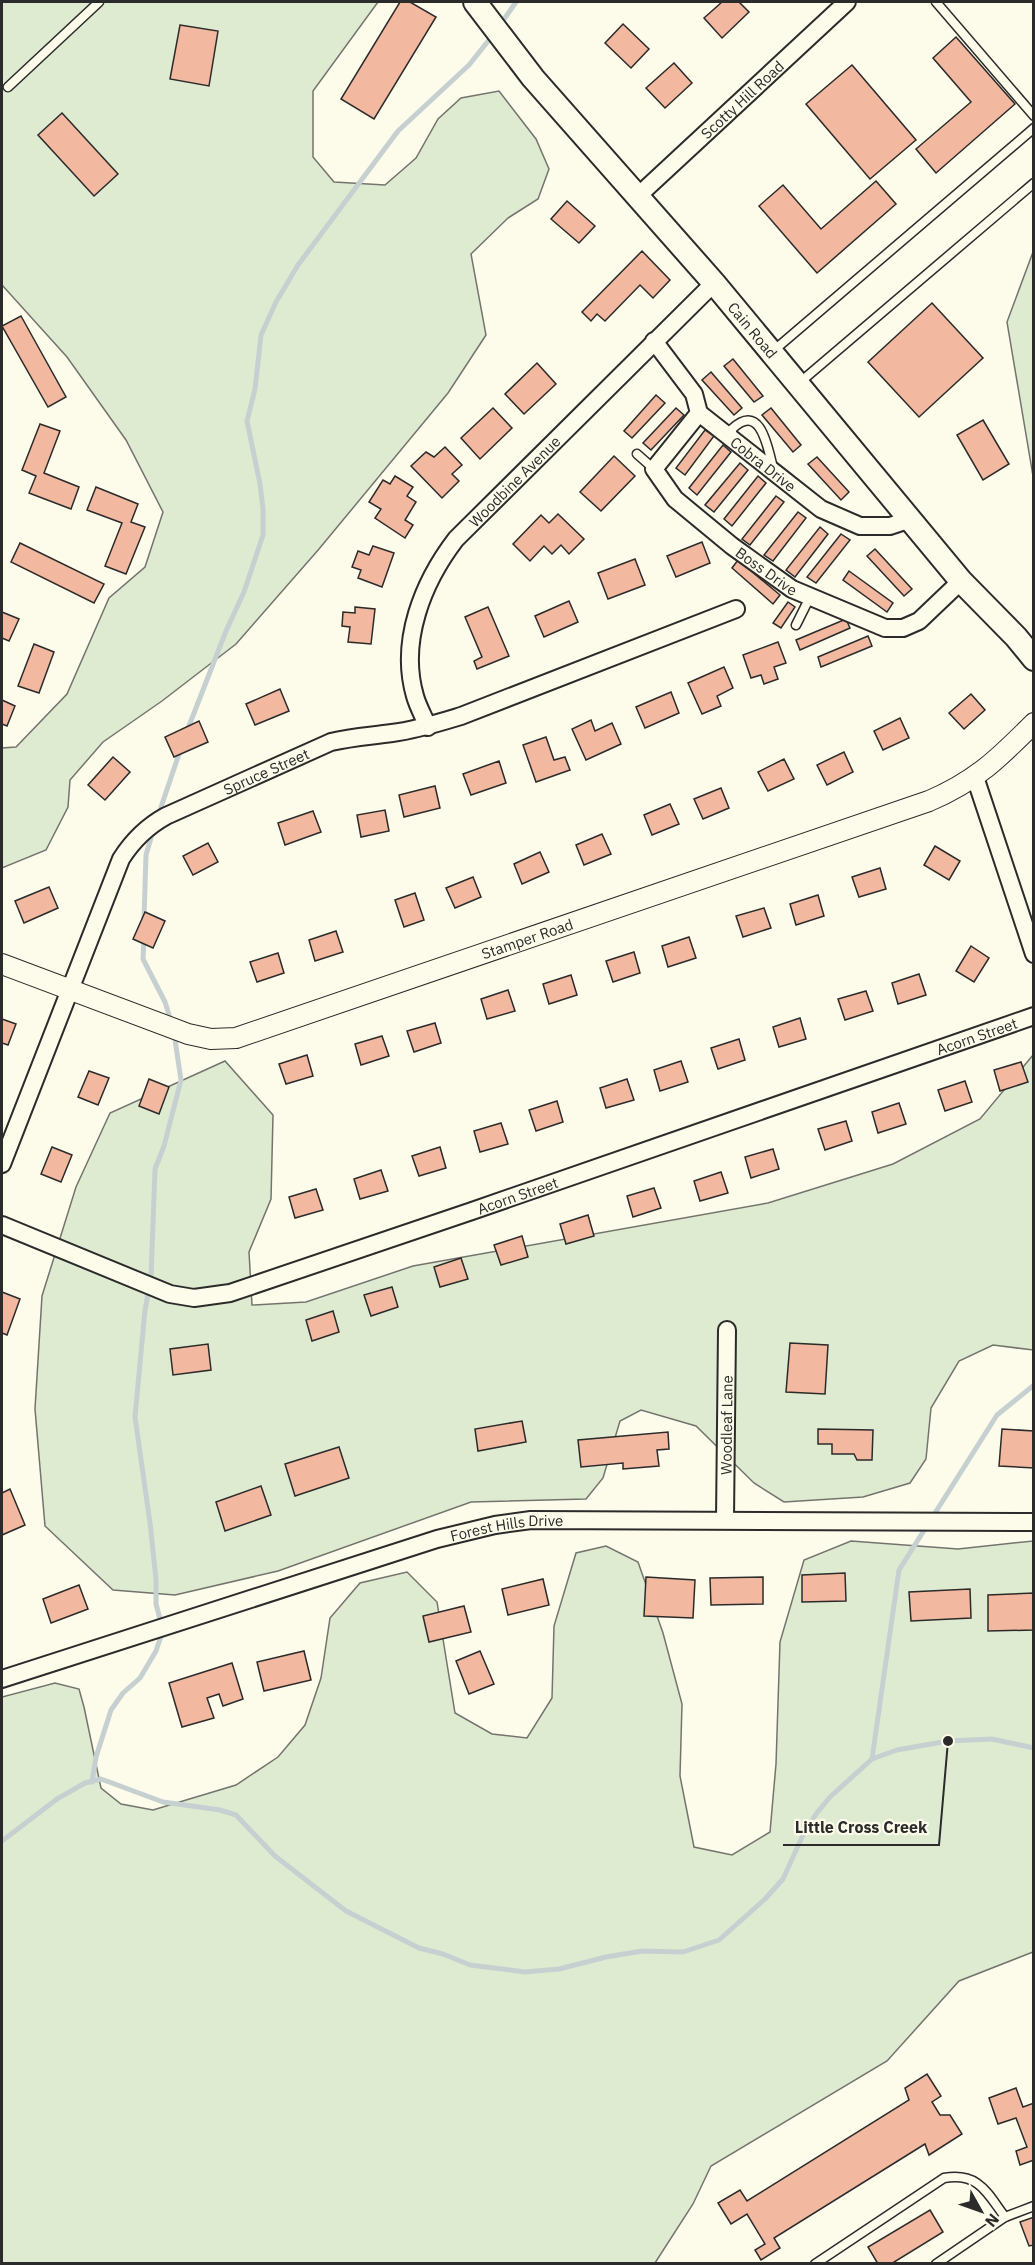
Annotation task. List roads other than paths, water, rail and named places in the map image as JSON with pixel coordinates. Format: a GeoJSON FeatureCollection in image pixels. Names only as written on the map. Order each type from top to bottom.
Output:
{"type":"FeatureCollection","features":[{"type":"Feature","properties":{"kind":"main road","name":"Cain Road"},"geometry":{"type":"LineString","coordinates":[[475,2],[533,78],[714,283],[961,581],[1016,637],[1034,659]]}},
{"type":"Feature","properties":{"kind":"street","name":"Scotty Hill Road"},"geometry":{"type":"LineString","coordinates":[[638,196],[847,2]]}},
{"type":"Feature","properties":{"kind":"street","name":"Woodbine Avenue"},"geometry":{"type":"LineString","coordinates":[[428,727],[415,696],[411,648],[414,625],[421,601],[441,558],[456,539],[714,283]]}},
{"type":"Feature","properties":{"kind":"street"},"geometry":{"type":"LineString","coordinates":[[654,341],[694,394],[699,413],[654,469]]}},
{"type":"Feature","properties":{"kind":"street","name":"Cobra Drive"},"geometry":{"type":"LineString","coordinates":[[699,413],[821,509],[860,526],[890,526],[911,519]]}},
{"type":"Feature","properties":{"kind":"street","name":"Boss Drive"},"geometry":{"type":"LineString","coordinates":[[654,469],[675,499],[732,546],[792,589],[885,628],[903,628],[919,621],[961,581]]}},
{"type":"Feature","properties":{"kind":"street","name":"Spruce Street"},"geometry":{"type":"LineString","coordinates":[[2,1164],[121,859],[129,846],[146,829],[166,816],[331,742],[355,736],[392,734],[428,727],[736,609]]}},
{"type":"Feature","properties":{"kind":"street","name":"Stamper Road"},"geometry":{"type":"LineString","coordinates":[[2,964],[188,1034],[212,1039],[236,1038],[929,801],[975,777],[1034,723]]}},
{"type":"Feature","properties":{"kind":"street"},"geometry":{"type":"LineString","coordinates":[[975,777],[1034,954]]}},
{"type":"Feature","properties":{"kind":"street","name":"Acorn Street"},"geometry":{"type":"LineString","coordinates":[[2,1225],[170,1294],[200,1298],[230,1293],[1034,1016]]}},
{"type":"Feature","properties":{"kind":"street","name":"Woodleaf Lane"},"geometry":{"type":"LineString","coordinates":[[725,1519],[728,1330]]}},
{"type":"Feature","properties":{"kind":"street","name":"Forest Hills Drive"},"geometry":{"type":"LineString","coordinates":[[2,1679],[437,1539],[495,1525],[555,1518],[1034,1522]]}},
{"type":"Feature","properties":{"kind":"lane"},"geometry":{"type":"LineString","coordinates":[[8,87],[99,2]]}},
{"type":"Feature","properties":{"kind":"lane"},"geometry":{"type":"LineString","coordinates":[[936,2],[1034,116]]}},
{"type":"Feature","properties":{"kind":"lane"},"geometry":{"type":"LineString","coordinates":[[772,352],[1034,128]]}},
{"type":"Feature","properties":{"kind":"lane"},"geometry":{"type":"LineString","coordinates":[[798,384],[1034,183]]}},
{"type":"Feature","properties":{"kind":"lane"},"geometry":{"type":"LineString","coordinates":[[732,438],[732,429],[738,423],[747,420],[753,422],[765,434],[774,472]]}},
{"type":"Feature","properties":{"kind":"lane"},"geometry":{"type":"LineString","coordinates":[[637,454],[654,469]]}},
{"type":"Feature","properties":{"kind":"lane"},"geometry":{"type":"LineString","coordinates":[[796,625],[810,597]]}},
{"type":"Feature","properties":{"kind":"lane"},"geometry":{"type":"LineString","coordinates":[[815,2264],[944,2178],[956,2176],[975,2181],[984,2188],[1005,2217]]}},
{"type":"Feature","properties":{"kind":"lane"},"geometry":{"type":"LineString","coordinates":[[936,2264],[1005,2217],[1034,2206]]}},
{"type":"Feature","properties":{"kind":"waterway"},"geometry":{"type":"LineString","coordinates":[[500,25],[516,2]]}},
{"type":"Feature","properties":{"kind":"waterway"},"geometry":{"type":"LineString","coordinates":[[187,731],[226,631],[244,592],[263,535],[260,484],[247,421],[255,389],[261,335],[276,302],[298,265],[398,131],[469,65],[493,35]]}},
{"type":"Feature","properties":{"kind":"waterway"},"geometry":{"type":"LineString","coordinates":[[158,816],[180,751]]}},
{"type":"Feature","properties":{"kind":"waterway"},"geometry":{"type":"LineString","coordinates":[[144,919],[146,855],[153,831]]}},
{"type":"Feature","properties":{"kind":"waterway"},"geometry":{"type":"LineString","coordinates":[[144,938],[143,959],[165,1002],[171,1021]]}},
{"type":"Feature","properties":{"kind":"waterway"},"geometry":{"type":"LineString","coordinates":[[92,1782],[96,1757],[111,1710],[123,1693],[140,1678],[156,1651],[163,1630],[156,1604],[156,1579],[150,1523],[135,1417],[145,1310],[151,1278],[155,1169],[164,1146],[181,1080],[174,1033]]}},
{"type":"Feature","properties":{"kind":"waterway"},"geometry":{"type":"LineString","coordinates":[[872,1759],[899,1570],[997,1415],[1034,1385]]}},
{"type":"Feature","properties":{"kind":"waterway"},"geometry":{"type":"LineString","coordinates":[[2,1841],[57,1799],[85,1783],[101,1779],[163,1802],[220,1810],[236,1815],[275,1856],[346,1911],[419,1948],[443,1954],[470,1965],[525,1972],[559,1969],[642,1951],[683,1952],[719,1940],[765,1899],[783,1879],[803,1835],[816,1814],[830,1797],[872,1759],[897,1750],[948,1741],[992,1739],[1034,1748]]}},
{"type":"Feature","properties":{"kind":"place","name":"Little Cross Creek"},"geometry":{"type":"Point","coordinates":[948,1741]}}]}
